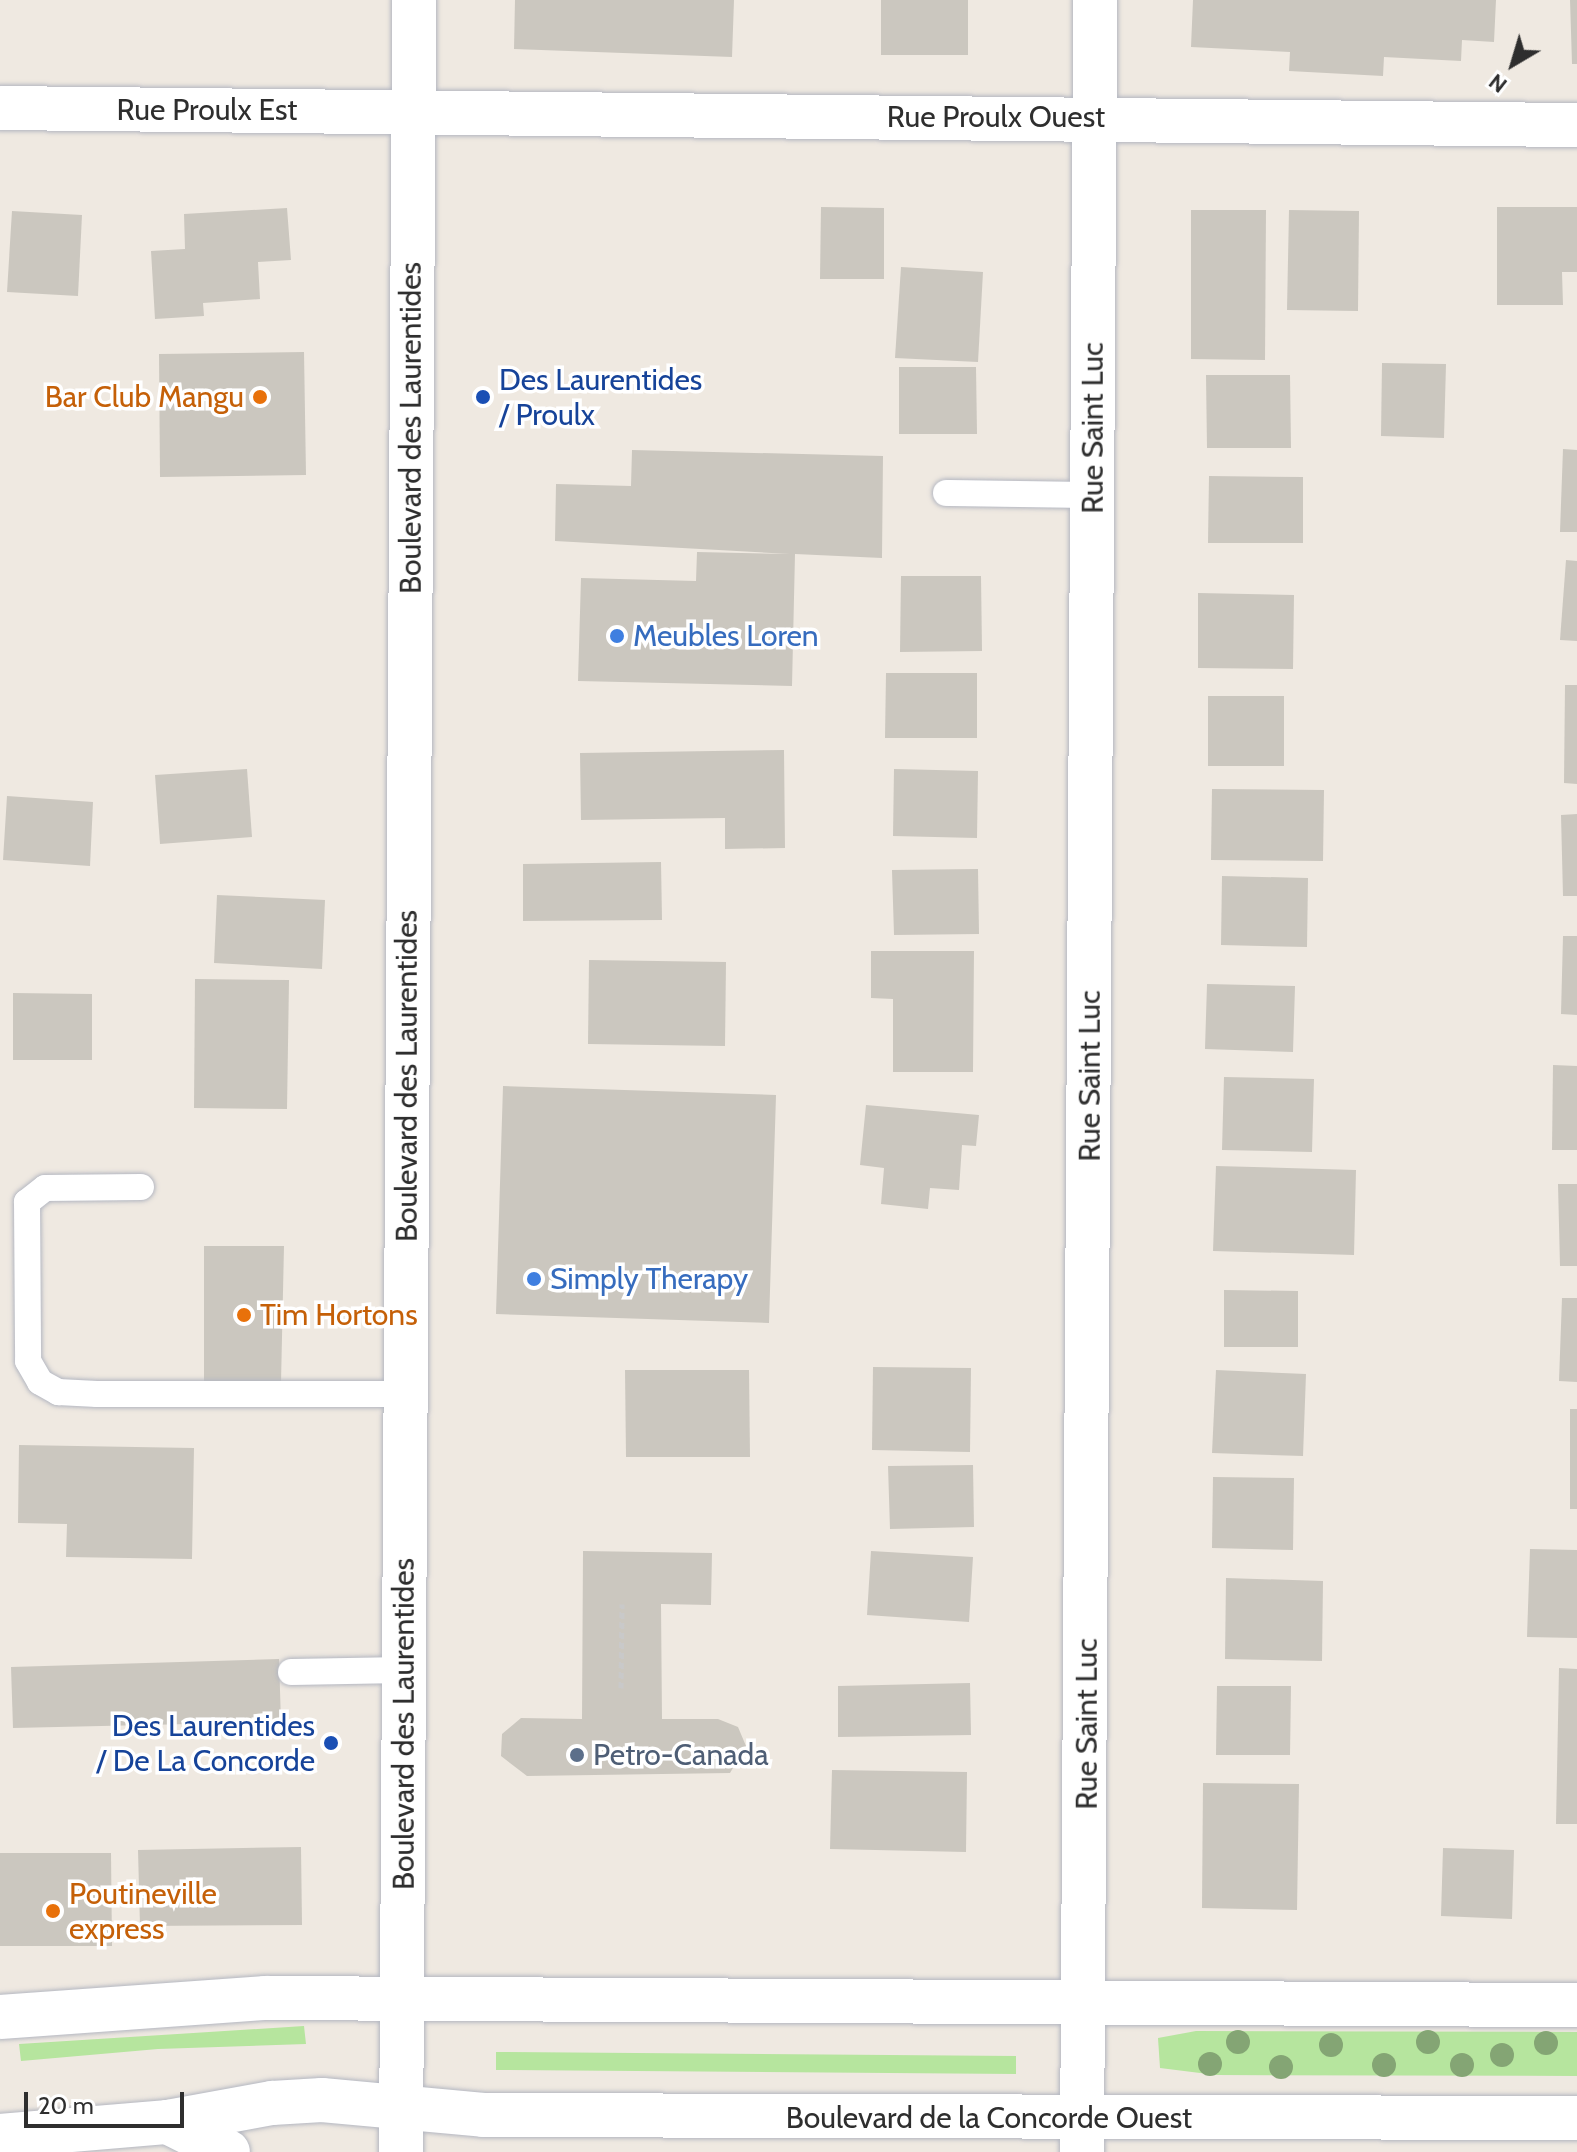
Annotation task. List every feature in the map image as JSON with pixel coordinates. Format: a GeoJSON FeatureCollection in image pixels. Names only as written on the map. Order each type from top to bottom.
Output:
{"type":"FeatureCollection","features":[{"type":"Feature","properties":{"kind":"street","name":"Boulevard des Laurentides"},"geometry":{"type":"LineString","coordinates":[[401,2152],[414,0]]}},
{"type":"Feature","properties":{"kind":"street","name":"Rue Saint Luc"},"geometry":{"type":"LineString","coordinates":[[1083,2135],[1095,0]]}},
{"type":"Feature","properties":{"kind":"street","name":"Rue Proulx Est"},"geometry":{"type":"LineString","coordinates":[[0,108],[415,114]]}},
{"type":"Feature","properties":{"kind":"street","name":"Rue Proulx Ouest"},"geometry":{"type":"LineString","coordinates":[[415,114],[1096,118],[1577,125]]}},
{"type":"Feature","properties":{"kind":"street"},"geometry":{"type":"LineString","coordinates":[[0,2017],[187,2001],[402,1999],[1577,2005]]}},
{"type":"Feature","properties":{"kind":"street","name":"Boulevard de la Concorde Ouest"},"geometry":{"type":"LineString","coordinates":[[0,2136],[168,2122],[287,2102],[322,2100],[483,2115],[1083,2135],[1577,2118]]}},
{"type":"Feature","properties":{"kind":"street"},"geometry":{"type":"LineString","coordinates":[[168,2122],[228,2152]]}},
{"type":"Feature","properties":{"kind":"lane"},"geometry":{"type":"LineString","coordinates":[[946,493],[1092,495]]}},
{"type":"Feature","properties":{"kind":"lane"},"geometry":{"type":"LineString","coordinates":[[141,1187],[45,1188],[27,1202],[28,1361],[40,1382],[58,1392],[97,1394],[406,1394]]}},
{"type":"Feature","properties":{"kind":"lane"},"geometry":{"type":"LineString","coordinates":[[291,1672],[404,1670]]}},
{"type":"Feature","properties":{"kind":"path"},"geometry":{"type":"LineString","coordinates":[[621,1688],[622,1604]]}},
{"type":"Feature","properties":{"kind":"green space"},"geometry":{"type":"Polygon","coordinates":[[[304,2026],[306,2044],[158,2049],[21,2061],[19,2044],[304,2026]]]}},
{"type":"Feature","properties":{"kind":"green space"},"geometry":{"type":"Polygon","coordinates":[[[1196,2031],[1577,2032],[1577,2076],[1216,2075],[1160,2068],[1158,2038],[1196,2031]]]}},
{"type":"Feature","properties":{"kind":"green space"},"geometry":{"type":"Polygon","coordinates":[[[496,2052],[1016,2056],[1016,2074],[496,2070],[496,2052]]]}},
{"type":"Feature","properties":{"kind":"building"},"geometry":{"type":"Polygon","coordinates":[[[515,0],[734,0],[732,57],[514,49],[515,0]]]}},
{"type":"Feature","properties":{"kind":"building"},"geometry":{"type":"Polygon","coordinates":[[[881,0],[968,0],[968,55],[881,55],[881,0]]]}},
{"type":"Feature","properties":{"kind":"building"},"geometry":{"type":"Polygon","coordinates":[[[1193,0],[1496,0],[1494,42],[1462,40],[1461,61],[1384,57],[1383,76],[1289,71],[1290,52],[1191,47],[1193,0]]]}},
{"type":"Feature","properties":{"kind":"building"},"geometry":{"type":"Polygon","coordinates":[[[1570,0],[1577,0],[1577,64],[1572,64],[1570,0]]]}},
{"type":"Feature","properties":{"kind":"building"},"geometry":{"type":"Polygon","coordinates":[[[821,207],[884,208],[884,279],[820,279],[821,207]]]}},
{"type":"Feature","properties":{"kind":"building"},"geometry":{"type":"Polygon","coordinates":[[[1497,207],[1577,207],[1577,272],[1562,272],[1563,305],[1497,305],[1497,207]]]}},
{"type":"Feature","properties":{"kind":"building"},"geometry":{"type":"Polygon","coordinates":[[[287,208],[291,260],[258,262],[260,299],[203,303],[204,316],[155,319],[151,251],[185,249],[184,214],[287,208]]]}},
{"type":"Feature","properties":{"kind":"building"},"geometry":{"type":"Polygon","coordinates":[[[1191,210],[1266,210],[1265,360],[1191,359],[1191,210]]]}},
{"type":"Feature","properties":{"kind":"building"},"geometry":{"type":"Polygon","coordinates":[[[1289,210],[1359,211],[1358,311],[1287,310],[1289,210]]]}},
{"type":"Feature","properties":{"kind":"building"},"geometry":{"type":"Polygon","coordinates":[[[12,211],[82,215],[78,296],[7,292],[12,211]]]}},
{"type":"Feature","properties":{"kind":"building"},"geometry":{"type":"Polygon","coordinates":[[[901,267],[983,272],[978,362],[895,358],[901,267]]]}},
{"type":"Feature","properties":{"kind":"building"},"geometry":{"type":"Polygon","coordinates":[[[304,352],[306,475],[160,477],[159,354],[304,352]]]}},
{"type":"Feature","properties":{"kind":"building"},"geometry":{"type":"Polygon","coordinates":[[[1382,363],[1446,364],[1444,438],[1381,436],[1382,363]]]}},
{"type":"Feature","properties":{"kind":"building"},"geometry":{"type":"Polygon","coordinates":[[[899,367],[976,367],[977,434],[899,434],[899,367]]]}},
{"type":"Feature","properties":{"kind":"building"},"geometry":{"type":"Polygon","coordinates":[[[1206,375],[1290,375],[1291,448],[1207,448],[1206,375]]]}},
{"type":"Feature","properties":{"kind":"building"},"geometry":{"type":"Polygon","coordinates":[[[1563,449],[1577,450],[1577,532],[1560,532],[1563,449]]]}},
{"type":"Feature","properties":{"kind":"building"},"geometry":{"type":"Polygon","coordinates":[[[632,450],[883,456],[882,558],[795,554],[792,686],[578,681],[581,578],[696,581],[697,552],[790,554],[555,541],[556,484],[631,486],[632,450]]]}},
{"type":"Feature","properties":{"kind":"building"},"geometry":{"type":"Polygon","coordinates":[[[1209,476],[1303,477],[1303,543],[1208,543],[1209,476]]]}},
{"type":"Feature","properties":{"kind":"building"},"geometry":{"type":"Polygon","coordinates":[[[1566,560],[1577,561],[1577,641],[1560,640],[1566,560]]]}},
{"type":"Feature","properties":{"kind":"building"},"geometry":{"type":"Polygon","coordinates":[[[901,576],[981,576],[982,651],[900,652],[901,576]]]}},
{"type":"Feature","properties":{"kind":"building"},"geometry":{"type":"Polygon","coordinates":[[[1198,593],[1294,595],[1293,669],[1198,668],[1198,593]]]}},
{"type":"Feature","properties":{"kind":"building"},"geometry":{"type":"Polygon","coordinates":[[[886,673],[977,673],[977,738],[885,738],[886,673]]]}},
{"type":"Feature","properties":{"kind":"building"},"geometry":{"type":"Polygon","coordinates":[[[1565,685],[1577,685],[1577,784],[1564,783],[1565,685]]]}},
{"type":"Feature","properties":{"kind":"building"},"geometry":{"type":"Polygon","coordinates":[[[1208,696],[1284,696],[1284,766],[1208,766],[1208,696]]]}},
{"type":"Feature","properties":{"kind":"building"},"geometry":{"type":"Polygon","coordinates":[[[784,750],[785,848],[725,849],[725,818],[581,820],[580,753],[784,750]]]}},
{"type":"Feature","properties":{"kind":"building"},"geometry":{"type":"Polygon","coordinates":[[[247,769],[252,837],[160,844],[155,775],[247,769]]]}},
{"type":"Feature","properties":{"kind":"building"},"geometry":{"type":"Polygon","coordinates":[[[894,769],[978,771],[977,838],[893,836],[894,769]]]}},
{"type":"Feature","properties":{"kind":"building"},"geometry":{"type":"Polygon","coordinates":[[[1212,789],[1324,790],[1323,861],[1211,860],[1212,789]]]}},
{"type":"Feature","properties":{"kind":"building"},"geometry":{"type":"Polygon","coordinates":[[[7,796],[93,802],[90,866],[3,860],[7,796]]]}},
{"type":"Feature","properties":{"kind":"building"},"geometry":{"type":"Polygon","coordinates":[[[1577,814],[1577,896],[1563,896],[1561,815],[1577,814]]]}},
{"type":"Feature","properties":{"kind":"building"},"geometry":{"type":"Polygon","coordinates":[[[661,862],[662,920],[523,921],[523,864],[661,862]]]}},
{"type":"Feature","properties":{"kind":"building"},"geometry":{"type":"Polygon","coordinates":[[[978,869],[979,934],[894,935],[892,870],[978,869]]]}},
{"type":"Feature","properties":{"kind":"building"},"geometry":{"type":"Polygon","coordinates":[[[1222,876],[1308,878],[1307,947],[1221,945],[1222,876]]]}},
{"type":"Feature","properties":{"kind":"building"},"geometry":{"type":"Polygon","coordinates":[[[217,895],[325,900],[322,969],[214,963],[217,895]]]}},
{"type":"Feature","properties":{"kind":"building"},"geometry":{"type":"Polygon","coordinates":[[[1563,936],[1577,936],[1577,1015],[1561,1014],[1563,936]]]}},
{"type":"Feature","properties":{"kind":"building"},"geometry":{"type":"Polygon","coordinates":[[[871,951],[974,951],[973,1072],[893,1072],[893,999],[871,998],[871,951]]]}},
{"type":"Feature","properties":{"kind":"building"},"geometry":{"type":"Polygon","coordinates":[[[589,960],[726,962],[725,1046],[588,1044],[589,960]]]}},
{"type":"Feature","properties":{"kind":"building"},"geometry":{"type":"Polygon","coordinates":[[[195,979],[289,980],[287,1109],[194,1108],[195,979]]]}},
{"type":"Feature","properties":{"kind":"building"},"geometry":{"type":"Polygon","coordinates":[[[1207,984],[1295,986],[1293,1052],[1205,1049],[1207,984]]]}},
{"type":"Feature","properties":{"kind":"building"},"geometry":{"type":"Polygon","coordinates":[[[13,993],[92,994],[92,1060],[13,1060],[13,993]]]}},
{"type":"Feature","properties":{"kind":"building"},"geometry":{"type":"Polygon","coordinates":[[[1553,1065],[1577,1066],[1577,1150],[1552,1150],[1553,1065]]]}},
{"type":"Feature","properties":{"kind":"building"},"geometry":{"type":"Polygon","coordinates":[[[1224,1077],[1314,1079],[1312,1152],[1222,1150],[1224,1077]]]}},
{"type":"Feature","properties":{"kind":"building"},"geometry":{"type":"Polygon","coordinates":[[[503,1086],[776,1095],[769,1323],[496,1314],[503,1086]]]}},
{"type":"Feature","properties":{"kind":"building"},"geometry":{"type":"Polygon","coordinates":[[[866,1105],[979,1115],[976,1146],[962,1145],[959,1190],[930,1188],[928,1209],[881,1204],[884,1168],[860,1165],[866,1105]]]}},
{"type":"Feature","properties":{"kind":"building"},"geometry":{"type":"Polygon","coordinates":[[[1216,1166],[1356,1170],[1354,1255],[1213,1251],[1216,1166]]]}},
{"type":"Feature","properties":{"kind":"building"},"geometry":{"type":"Polygon","coordinates":[[[1558,1184],[1577,1184],[1577,1266],[1560,1266],[1558,1184]]]}},
{"type":"Feature","properties":{"kind":"building","name":"Tim Hortons"},"geometry":{"type":"Polygon","coordinates":[[[204,1246],[284,1246],[281,1383],[204,1386],[204,1246]]]}},
{"type":"Feature","properties":{"kind":"building"},"geometry":{"type":"Polygon","coordinates":[[[1224,1290],[1298,1291],[1298,1347],[1224,1347],[1224,1290]]]}},
{"type":"Feature","properties":{"kind":"building"},"geometry":{"type":"Polygon","coordinates":[[[1562,1298],[1577,1298],[1577,1382],[1559,1381],[1562,1298]]]}},
{"type":"Feature","properties":{"kind":"building"},"geometry":{"type":"Polygon","coordinates":[[[873,1367],[971,1368],[970,1452],[872,1450],[873,1367]]]}},
{"type":"Feature","properties":{"kind":"building"},"geometry":{"type":"Polygon","coordinates":[[[625,1370],[749,1370],[750,1457],[626,1457],[625,1370]]]}},
{"type":"Feature","properties":{"kind":"building"},"geometry":{"type":"Polygon","coordinates":[[[1216,1370],[1306,1374],[1303,1456],[1212,1453],[1216,1370]]]}},
{"type":"Feature","properties":{"kind":"building"},"geometry":{"type":"Polygon","coordinates":[[[1570,1409],[1577,1409],[1577,1509],[1570,1509],[1570,1409]]]}},
{"type":"Feature","properties":{"kind":"building"},"geometry":{"type":"Polygon","coordinates":[[[19,1445],[194,1448],[192,1559],[66,1557],[67,1524],[18,1523],[19,1445]]]}},
{"type":"Feature","properties":{"kind":"building"},"geometry":{"type":"Polygon","coordinates":[[[973,1465],[974,1527],[890,1529],[888,1466],[973,1465]]]}},
{"type":"Feature","properties":{"kind":"building"},"geometry":{"type":"Polygon","coordinates":[[[1213,1477],[1294,1478],[1293,1550],[1212,1548],[1213,1477]]]}},
{"type":"Feature","properties":{"kind":"building"},"geometry":{"type":"Polygon","coordinates":[[[1530,1549],[1577,1550],[1577,1638],[1527,1637],[1530,1549]]]}},
{"type":"Feature","properties":{"kind":"building"},"geometry":{"type":"Polygon","coordinates":[[[583,1551],[712,1553],[711,1605],[661,1604],[662,1719],[718,1719],[738,1727],[746,1746],[730,1773],[527,1776],[501,1756],[502,1734],[521,1718],[582,1719],[583,1551]]]}},
{"type":"Feature","properties":{"kind":"building"},"geometry":{"type":"Polygon","coordinates":[[[871,1551],[973,1557],[969,1622],[867,1615],[871,1551]]]}},
{"type":"Feature","properties":{"kind":"building"},"geometry":{"type":"Polygon","coordinates":[[[1226,1578],[1323,1581],[1322,1661],[1225,1659],[1226,1578]]]}},
{"type":"Feature","properties":{"kind":"building"},"geometry":{"type":"Polygon","coordinates":[[[279,1659],[281,1722],[13,1728],[11,1667],[279,1659]]]}},
{"type":"Feature","properties":{"kind":"building"},"geometry":{"type":"Polygon","coordinates":[[[1559,1668],[1577,1669],[1577,1824],[1556,1824],[1559,1668]]]}},
{"type":"Feature","properties":{"kind":"building"},"geometry":{"type":"Polygon","coordinates":[[[970,1683],[971,1735],[838,1737],[838,1686],[970,1683]]]}},
{"type":"Feature","properties":{"kind":"building"},"geometry":{"type":"Polygon","coordinates":[[[1217,1686],[1291,1686],[1290,1755],[1216,1755],[1217,1686]]]}},
{"type":"Feature","properties":{"kind":"building"},"geometry":{"type":"Polygon","coordinates":[[[832,1770],[967,1772],[966,1852],[830,1849],[832,1770]]]}},
{"type":"Feature","properties":{"kind":"building"},"geometry":{"type":"Polygon","coordinates":[[[1203,1783],[1299,1784],[1297,1910],[1202,1908],[1203,1783]]]}},
{"type":"Feature","properties":{"kind":"building"},"geometry":{"type":"Polygon","coordinates":[[[301,1847],[302,1925],[140,1926],[138,1850],[301,1847]]]}},
{"type":"Feature","properties":{"kind":"building"},"geometry":{"type":"Polygon","coordinates":[[[1443,1848],[1514,1850],[1512,1919],[1441,1916],[1443,1848]]]}},
{"type":"Feature","properties":{"kind":"building"},"geometry":{"type":"Polygon","coordinates":[[[0,1853],[111,1853],[112,1946],[0,1946],[0,1853]]]}},
{"type":"Feature","properties":{"kind":"place","name":"Bar Club Mangu"},"geometry":{"type":"Point","coordinates":[260,397]}},
{"type":"Feature","properties":{"kind":"place","name":"Des Laurentides / Proulx"},"geometry":{"type":"Point","coordinates":[483,397]}},
{"type":"Feature","properties":{"kind":"place","name":"Meubles Loren"},"geometry":{"type":"Point","coordinates":[617,636]}},
{"type":"Feature","properties":{"kind":"place","name":"Simply Therapy"},"geometry":{"type":"Point","coordinates":[534,1279]}},
{"type":"Feature","properties":{"kind":"place","name":"Tim Hortons"},"geometry":{"type":"Point","coordinates":[244,1315]}},
{"type":"Feature","properties":{"kind":"place","name":"Des Laurentides / De La Concorde"},"geometry":{"type":"Point","coordinates":[331,1743]}},
{"type":"Feature","properties":{"kind":"place","name":"Petro-Canada"},"geometry":{"type":"Point","coordinates":[577,1755]}},
{"type":"Feature","properties":{"kind":"place","name":"Poutineville express"},"geometry":{"type":"Point","coordinates":[53,1911]}}]}
